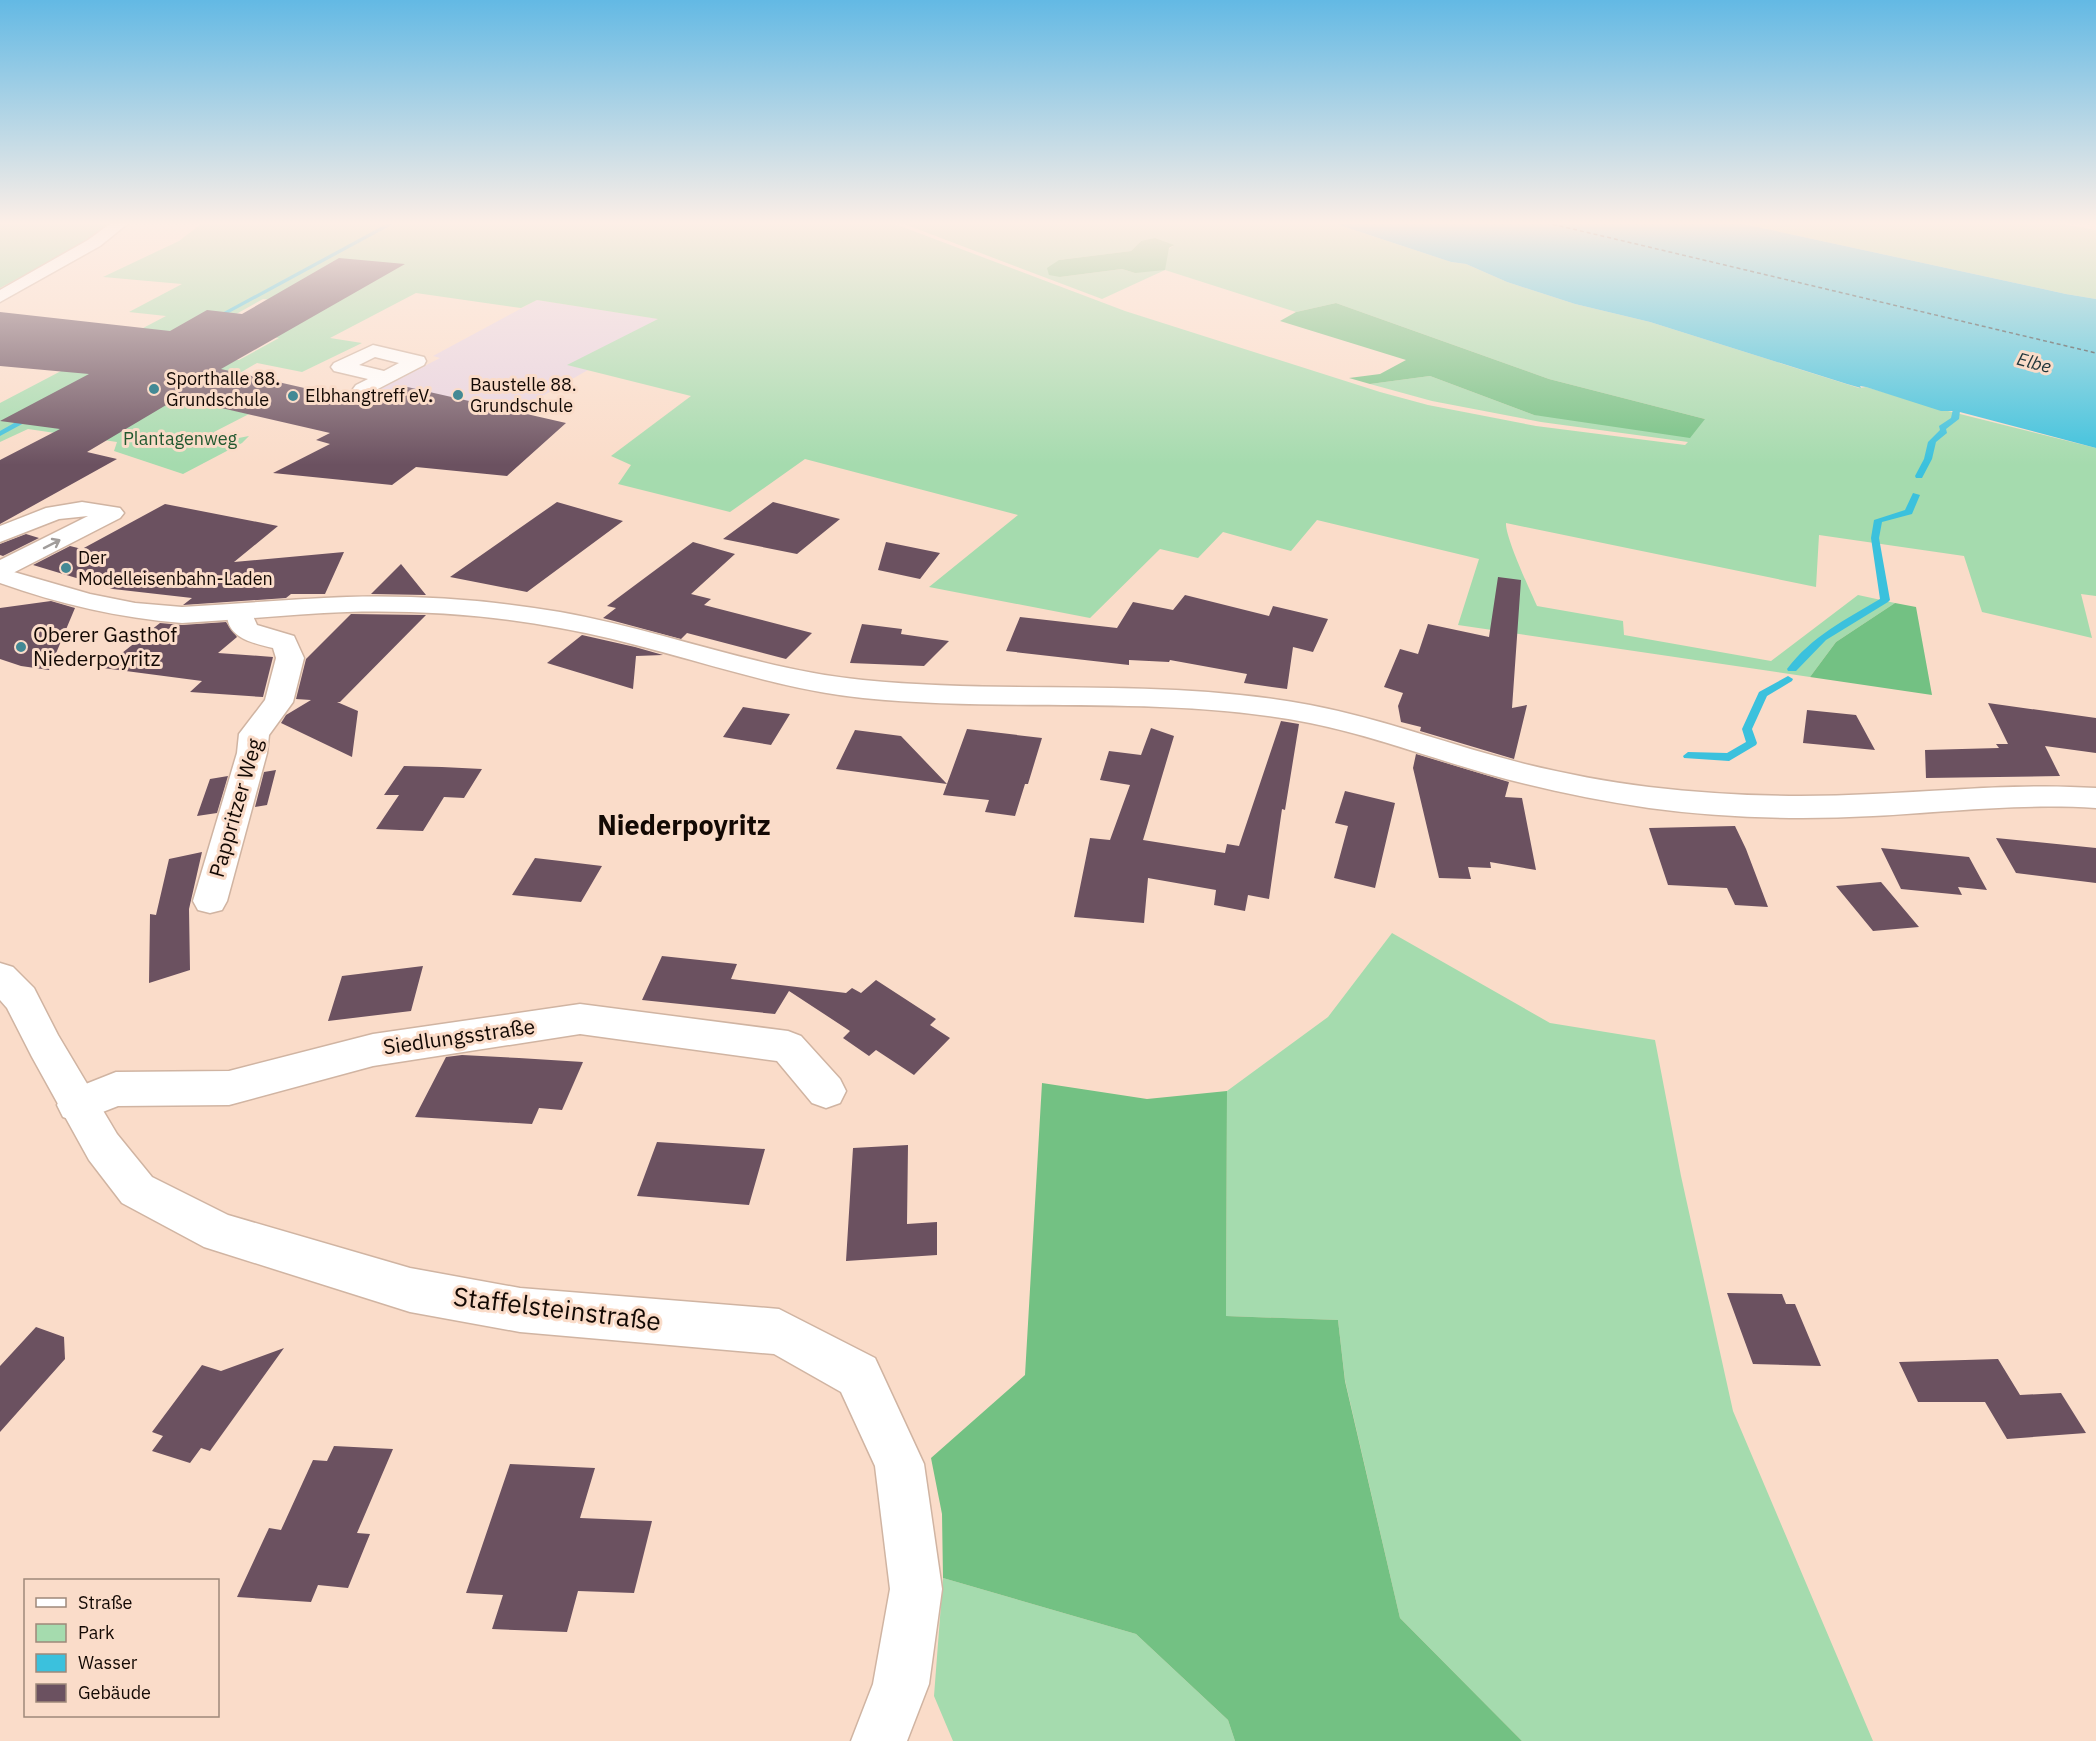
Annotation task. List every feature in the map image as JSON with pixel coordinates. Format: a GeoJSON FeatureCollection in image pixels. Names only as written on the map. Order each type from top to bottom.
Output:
{"type":"FeatureCollection","features":[{"type":"Feature","properties":{"kind":"street"},"geometry":{"type":"LineString","coordinates":[[363,389],[387,377]]}},
{"type":"Feature","properties":{"kind":"street"},"geometry":{"type":"LineString","coordinates":[[0,535],[38,517],[62,510],[84,508],[112,513],[0,570]]}},
{"type":"Feature","properties":{"kind":"street"},"geometry":{"type":"LineString","coordinates":[[0,575],[90,604],[127,611],[182,615],[378,604],[490,610],[576,623],[773,675],[860,689],[1171,699],[1267,707],[1354,725],[1578,787],[1693,803],[1773,808],[2008,795],[2062,795],[2096,798]]}},
{"type":"Feature","properties":{"kind":"street","name":"Pappritzer Weg"},"geometry":{"type":"LineString","coordinates":[[210,900],[252,753],[254,734],[279,702],[290,658],[285,642],[258,636],[242,628],[239,620],[240,612]]}},
{"type":"Feature","properties":{"kind":"street","name":"Staffelsteinstraße"},"geometry":{"type":"LineString","coordinates":[[7,991],[103,1147],[137,1190],[219,1233],[410,1290],[520,1310],[779,1332],[858,1375],[899,1464],[916,1589],[902,1684],[879,1741]]}},
{"type":"Feature","properties":{"kind":"street","name":"Siedlungsstraße"},"geometry":{"type":"LineString","coordinates":[[77,1105],[116,1089],[229,1088],[373,1050],[580,1019],[788,1047],[826,1091]]}},
{"type":"Feature","properties":{"kind":"shaded area","name":"Baustelle 88. Grundschule"},"geometry":{"type":"Polygon","coordinates":[[[533,302],[551,302],[659,319],[568,365],[588,370],[458,444],[322,419],[440,358],[433,356],[533,302]]]}},
{"type":"Feature","properties":{"kind":"green space","name":"Plantagenweg"},"geometry":{"type":"Polygon","coordinates":[[[147,302],[257,302],[166,353],[239,360],[279,338],[257,335],[320,303],[309,302],[398,302],[330,338],[362,343],[302,372],[257,363],[200,396],[197,402],[249,414],[214,432],[214,436],[228,440],[249,436],[242,443],[183,474],[114,451],[117,442],[28,429],[0,442],[0,403],[166,316],[129,312],[147,302]]]}},
{"type":"Feature","properties":{"kind":"green space"},"geometry":{"type":"Polygon","coordinates":[[[481,302],[533,302],[521,308],[481,302]]]}},
{"type":"Feature","properties":{"kind":"green space"},"geometry":{"type":"Polygon","coordinates":[[[551,302],[1102,302],[1380,392],[1428,405],[1536,426],[1685,445],[1688,442],[1541,422],[1432,401],[1370,384],[1430,376],[1534,415],[1705,419],[1549,379],[1336,303],[1296,312],[1266,302],[1570,302],[1650,322],[1859,388],[1866,387],[1948,411],[2096,448],[2096,596],[2081,594],[2092,638],[1982,612],[1964,556],[1819,535],[1816,587],[1506,523],[1514,551],[1537,606],[1623,621],[1624,635],[1771,661],[1858,595],[1895,603],[1836,642],[1810,677],[1458,625],[1479,559],[1317,520],[1291,551],[1223,532],[1198,558],[1160,549],[1090,618],[929,587],[1018,515],[805,459],[730,512],[618,484],[631,465],[611,456],[691,396],[567,365],[658,319],[551,302]]]}},
{"type":"Feature","properties":{"kind":"green space"},"geometry":{"type":"Polygon","coordinates":[[[1336,303],[1549,379],[1705,419],[1690,438],[1534,415],[1430,376],[1370,384],[1349,378],[1380,374],[1406,360],[1280,321],[1296,312],[1336,303]]]}},
{"type":"Feature","properties":{"kind":"green space"},"geometry":{"type":"Polygon","coordinates":[[[1895,603],[1916,607],[1932,695],[1810,677],[1836,642],[1895,603]]]}},
{"type":"Feature","properties":{"kind":"green space"},"geometry":{"type":"Polygon","coordinates":[[[1392,933],[1550,1023],[1655,1040],[1681,1176],[1733,1411],[1873,1741],[1522,1741],[1400,1618],[1345,1380],[1338,1320],[1226,1316],[1227,1091],[1328,1017],[1392,933]]]}},
{"type":"Feature","properties":{"kind":"green space"},"geometry":{"type":"Polygon","coordinates":[[[1042,1083],[1147,1099],[1227,1091],[1226,1316],[1338,1320],[1345,1381],[1400,1618],[1522,1741],[1235,1741],[1228,1720],[1136,1634],[943,1578],[942,1514],[931,1458],[1025,1375],[1042,1083]]]}},
{"type":"Feature","properties":{"kind":"green space"},"geometry":{"type":"Polygon","coordinates":[[[943,1578],[1136,1634],[1228,1720],[1235,1741],[953,1741],[934,1696],[943,1578]]]}},
{"type":"Feature","properties":{"kind":"water","name":"Elbe"},"geometry":{"type":"Polygon","coordinates":[[[1570,302],[2096,302],[2096,448],[1956,411],[1941,411],[1650,322],[1570,302]]]}},
{"type":"Feature","properties":{"kind":"building"},"geometry":{"type":"Polygon","coordinates":[[[262,302],[338,302],[221,369],[370,403],[403,386],[566,423],[507,476],[416,467],[392,485],[273,473],[330,444],[316,440],[330,433],[178,398],[87,452],[117,459],[0,524],[0,460],[60,429],[0,421],[89,374],[0,366],[0,312],[170,331],[207,310],[242,314],[262,302]]]}},
{"type":"Feature","properties":{"kind":"building"},"geometry":{"type":"Polygon","coordinates":[[[557,502],[623,521],[527,592],[450,577],[557,502]]]}},
{"type":"Feature","properties":{"kind":"building"},"geometry":{"type":"Polygon","coordinates":[[[773,502],[840,519],[797,554],[723,539],[773,502]]]}},
{"type":"Feature","properties":{"kind":"building"},"geometry":{"type":"Polygon","coordinates":[[[165,504],[278,526],[234,562],[344,552],[325,594],[291,594],[286,598],[183,605],[192,598],[113,589],[33,565],[70,546],[82,549],[165,504]]]}},
{"type":"Feature","properties":{"kind":"building"},"geometry":{"type":"Polygon","coordinates":[[[26,534],[39,538],[3,556],[0,555],[0,544],[26,534]]]}},
{"type":"Feature","properties":{"kind":"building"},"geometry":{"type":"Polygon","coordinates":[[[693,542],[735,554],[691,594],[711,599],[704,605],[812,633],[786,659],[687,633],[681,639],[603,618],[616,608],[607,606],[693,542]]]}},
{"type":"Feature","properties":{"kind":"building"},"geometry":{"type":"Polygon","coordinates":[[[886,542],[940,553],[920,579],[878,570],[886,542]]]}},
{"type":"Feature","properties":{"kind":"building"},"geometry":{"type":"Polygon","coordinates":[[[401,564],[426,595],[371,594],[401,564]]]}},
{"type":"Feature","properties":{"kind":"building"},"geometry":{"type":"Polygon","coordinates":[[[1498,577],[1521,580],[1512,708],[1527,705],[1514,759],[1420,731],[1421,727],[1401,722],[1398,706],[1403,693],[1384,687],[1400,649],[1418,654],[1428,624],[1489,637],[1498,577]]]}},
{"type":"Feature","properties":{"kind":"building"},"geometry":{"type":"Polygon","coordinates":[[[1185,595],[1269,616],[1273,606],[1328,619],[1313,652],[1293,647],[1287,689],[1244,683],[1247,674],[1170,660],[1169,662],[1129,660],[1129,665],[1006,651],[1020,617],[1117,628],[1133,602],[1173,610],[1185,595]]]}},
{"type":"Feature","properties":{"kind":"building"},"geometry":{"type":"Polygon","coordinates":[[[51,601],[75,608],[49,670],[21,666],[0,659],[0,608],[51,601]]]}},
{"type":"Feature","properties":{"kind":"building"},"geometry":{"type":"Polygon","coordinates":[[[351,614],[426,615],[340,702],[337,702],[358,711],[352,757],[281,723],[286,715],[311,700],[296,699],[306,659],[351,614]]]}},
{"type":"Feature","properties":{"kind":"building"},"geometry":{"type":"Polygon","coordinates":[[[226,622],[237,637],[218,653],[273,657],[263,697],[190,692],[202,681],[103,668],[160,623],[182,625],[226,622]]]}},
{"type":"Feature","properties":{"kind":"building"},"geometry":{"type":"Polygon","coordinates":[[[862,624],[902,629],[901,634],[949,641],[924,666],[850,663],[862,624]]]}},
{"type":"Feature","properties":{"kind":"building"},"geometry":{"type":"Polygon","coordinates":[[[582,635],[663,655],[636,656],[633,689],[547,663],[582,635]]]}},
{"type":"Feature","properties":{"kind":"building"},"geometry":{"type":"Polygon","coordinates":[[[1988,703],[2096,718],[2096,753],[2045,746],[2060,776],[1926,778],[1925,750],[1999,748],[1996,744],[2008,744],[1988,703]]]}},
{"type":"Feature","properties":{"kind":"building"},"geometry":{"type":"Polygon","coordinates":[[[743,707],[790,714],[771,745],[723,737],[743,707]]]}},
{"type":"Feature","properties":{"kind":"building"},"geometry":{"type":"Polygon","coordinates":[[[1807,710],[1856,715],[1875,750],[1803,743],[1807,710]]]}},
{"type":"Feature","properties":{"kind":"building"},"geometry":{"type":"Polygon","coordinates":[[[1281,721],[1299,724],[1285,810],[1282,809],[1269,899],[1248,895],[1245,911],[1214,905],[1216,890],[1148,878],[1144,923],[1074,917],[1090,838],[1110,840],[1130,785],[1100,780],[1109,751],[1141,755],[1151,728],[1174,736],[1143,840],[1225,853],[1227,844],[1239,846],[1281,721]]]}},
{"type":"Feature","properties":{"kind":"building"},"geometry":{"type":"Polygon","coordinates":[[[967,729],[1042,738],[1028,784],[1025,784],[1015,816],[985,812],[989,800],[943,795],[967,729]]]}},
{"type":"Feature","properties":{"kind":"building"},"geometry":{"type":"Polygon","coordinates":[[[855,730],[901,736],[947,784],[836,769],[855,730]]]}},
{"type":"Feature","properties":{"kind":"building"},"geometry":{"type":"Polygon","coordinates":[[[1416,754],[1509,782],[1505,797],[1522,798],[1536,870],[1490,862],[1491,868],[1468,867],[1471,879],[1439,878],[1413,768],[1416,754]]]}},
{"type":"Feature","properties":{"kind":"building"},"geometry":{"type":"Polygon","coordinates":[[[404,766],[482,769],[464,798],[444,797],[423,831],[376,829],[399,795],[384,795],[404,766]]]}},
{"type":"Feature","properties":{"kind":"building"},"geometry":{"type":"Polygon","coordinates":[[[276,770],[267,805],[255,807],[264,772],[276,770]]]}},
{"type":"Feature","properties":{"kind":"building"},"geometry":{"type":"Polygon","coordinates":[[[228,776],[217,813],[197,816],[210,779],[228,776]]]}},
{"type":"Feature","properties":{"kind":"building"},"geometry":{"type":"Polygon","coordinates":[[[1345,791],[1395,803],[1375,888],[1334,878],[1348,826],[1335,823],[1345,791]]]}},
{"type":"Feature","properties":{"kind":"building"},"geometry":{"type":"Polygon","coordinates":[[[1735,826],[1768,907],[1735,905],[1727,888],[1668,885],[1649,828],[1735,826]]]}},
{"type":"Feature","properties":{"kind":"building"},"geometry":{"type":"Polygon","coordinates":[[[1996,838],[2096,848],[2096,883],[2016,873],[1996,838]]]}},
{"type":"Feature","properties":{"kind":"building"},"geometry":{"type":"Polygon","coordinates":[[[1881,848],[1969,857],[1987,890],[1958,887],[1962,895],[1901,889],[1881,848]]]}},
{"type":"Feature","properties":{"kind":"building"},"geometry":{"type":"Polygon","coordinates":[[[202,852],[189,909],[190,970],[149,983],[150,914],[156,915],[169,859],[202,852]]]}},
{"type":"Feature","properties":{"kind":"building"},"geometry":{"type":"Polygon","coordinates":[[[535,858],[602,866],[581,902],[512,895],[535,858]]]}},
{"type":"Feature","properties":{"kind":"building"},"geometry":{"type":"Polygon","coordinates":[[[1881,882],[1919,927],[1873,931],[1836,886],[1881,882]]]}},
{"type":"Feature","properties":{"kind":"building"},"geometry":{"type":"Polygon","coordinates":[[[662,956],[737,964],[731,979],[846,993],[852,988],[861,993],[876,980],[936,1019],[930,1025],[950,1038],[914,1075],[876,1050],[869,1056],[843,1038],[850,1031],[789,991],[775,1014],[642,1000],[662,956]]]}},
{"type":"Feature","properties":{"kind":"building"},"geometry":{"type":"Polygon","coordinates":[[[423,966],[411,1011],[328,1021],[342,976],[423,966]]]}},
{"type":"Feature","properties":{"kind":"building"},"geometry":{"type":"Polygon","coordinates":[[[462,1055],[583,1062],[562,1110],[539,1108],[532,1124],[415,1117],[446,1057],[462,1055]]]}},
{"type":"Feature","properties":{"kind":"building"},"geometry":{"type":"Polygon","coordinates":[[[657,1142],[765,1149],[749,1205],[637,1196],[657,1142]]]}},
{"type":"Feature","properties":{"kind":"building"},"geometry":{"type":"Polygon","coordinates":[[[908,1145],[907,1224],[937,1222],[937,1255],[846,1261],[853,1148],[908,1145]]]}},
{"type":"Feature","properties":{"kind":"building"},"geometry":{"type":"Polygon","coordinates":[[[1727,1293],[1782,1294],[1786,1304],[1795,1304],[1821,1366],[1753,1364],[1727,1293]]]}},
{"type":"Feature","properties":{"kind":"building"},"geometry":{"type":"Polygon","coordinates":[[[36,1327],[64,1337],[65,1359],[0,1432],[0,1366],[36,1327]]]}},
{"type":"Feature","properties":{"kind":"building"},"geometry":{"type":"Polygon","coordinates":[[[284,1348],[210,1451],[201,1448],[190,1463],[152,1451],[163,1436],[152,1432],[202,1365],[221,1371],[284,1348]]]}},
{"type":"Feature","properties":{"kind":"building"},"geometry":{"type":"Polygon","coordinates":[[[1998,1359],[2020,1395],[2061,1393],[2086,1433],[2007,1439],[1985,1402],[1918,1402],[1899,1362],[1998,1359]]]}},
{"type":"Feature","properties":{"kind":"building"},"geometry":{"type":"Polygon","coordinates":[[[334,1446],[393,1449],[357,1533],[370,1534],[348,1588],[318,1585],[311,1602],[237,1597],[269,1528],[281,1530],[313,1460],[327,1461],[334,1446]]]}},
{"type":"Feature","properties":{"kind":"building"},"geometry":{"type":"Polygon","coordinates":[[[510,1464],[595,1468],[580,1518],[652,1521],[634,1593],[578,1591],[567,1632],[492,1629],[503,1595],[466,1593],[510,1464]]]}},
{"type":"Feature","properties":{"kind":"waterway"},"geometry":{"type":"LineString","coordinates":[[212,320],[245,302]]}},
{"type":"Feature","properties":{"kind":"waterway"},"geometry":{"type":"LineString","coordinates":[[1919,476],[1928,459],[1932,442],[1944,431],[1942,428],[1955,419],[1956,411]]}},
{"type":"Feature","properties":{"kind":"waterway"},"geometry":{"type":"LineString","coordinates":[[0,434],[33,416]]}},
{"type":"Feature","properties":{"kind":"waterway"},"geometry":{"type":"LineString","coordinates":[[1792,669],[1823,638],[1885,600],[1875,538],[1878,520],[1909,512],[1916,495]]}},
{"type":"Feature","properties":{"kind":"waterway"},"geometry":{"type":"LineString","coordinates":[[1688,756],[1729,757],[1752,743],[1747,729],[1763,694],[1788,679]]}},
{"type":"Feature","properties":{"kind":"ferry route"},"geometry":{"type":"LineString","coordinates":[[1882,302],[2096,353]]}},
{"type":"Feature","properties":{"kind":"place","name":"Sporthalle 88. Grundschule"},"geometry":{"type":"Point","coordinates":[154,389]}},
{"type":"Feature","properties":{"kind":"place","name":"Baustelle 88. Grundschule"},"geometry":{"type":"Point","coordinates":[458,395]}},
{"type":"Feature","properties":{"kind":"place","name":"Elbhangtreff eV."},"geometry":{"type":"Point","coordinates":[293,396]}},
{"type":"Feature","properties":{"kind":"place","name":"Der Modelleisenbahn-Laden"},"geometry":{"type":"Point","coordinates":[66,568]}},
{"type":"Feature","properties":{"kind":"place","name":"Oberer Gasthof Niederpoyritz"},"geometry":{"type":"Point","coordinates":[21,647]}},
{"type":"Feature","properties":{"kind":"district","name":"Niederpoyritz"},"geometry":{"type":"Point","coordinates":[684,826]}}]}
